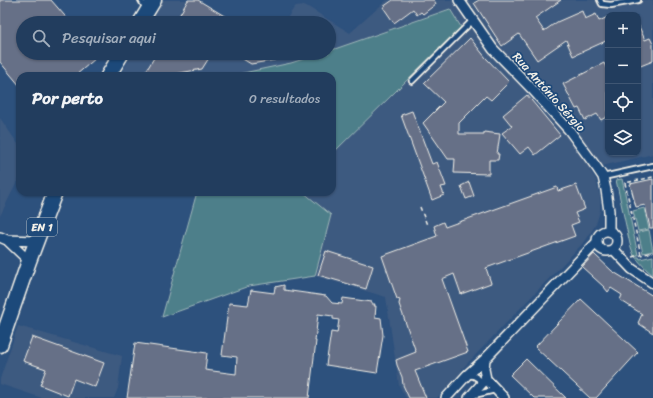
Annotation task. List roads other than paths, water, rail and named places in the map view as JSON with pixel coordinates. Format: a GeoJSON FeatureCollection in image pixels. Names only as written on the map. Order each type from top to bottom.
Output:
{"type":"FeatureCollection","features":[{"type":"Feature","properties":{"kind":"main road"},"geometry":{"type":"LineString","coordinates":[[110,72],[118,60]]}},
{"type":"Feature","properties":{"kind":"main road","name":"EN 1"},"geometry":{"type":"LineString","coordinates":[[0,344],[54,196]]}},
{"type":"Feature","properties":{"kind":"street","name":"Rua António Sérgio"},"geometry":{"type":"LineString","coordinates":[[459,0],[493,49],[569,130],[603,177],[609,211],[609,231]]}},
{"type":"Feature","properties":{"kind":"street"},"geometry":{"type":"LineString","coordinates":[[446,398],[597,242],[600,234],[604,231],[609,231],[617,236],[618,241],[614,250],[609,252],[603,251],[597,242]]}},
{"type":"Feature","properties":{"kind":"street"},"geometry":{"type":"LineString","coordinates":[[3,238],[37,241]]}},
{"type":"Feature","properties":{"kind":"street"},"geometry":{"type":"LineString","coordinates":[[3,238],[29,261]]}},
{"type":"Feature","properties":{"kind":"street"},"geometry":{"type":"LineString","coordinates":[[614,250],[632,269],[653,283]]}},
{"type":"Feature","properties":{"kind":"street"},"geometry":{"type":"LineString","coordinates":[[469,397],[483,382],[485,359]]}},
{"type":"Feature","properties":{"kind":"street"},"geometry":{"type":"LineString","coordinates":[[483,382],[496,390],[504,398]]}},
{"type":"Feature","properties":{"kind":"lane"},"geometry":{"type":"LineString","coordinates":[[600,0],[602,4],[610,5],[638,0]]}},
{"type":"Feature","properties":{"kind":"lane"},"geometry":{"type":"LineString","coordinates":[[412,81],[473,20]]}},
{"type":"Feature","properties":{"kind":"lane"},"geometry":{"type":"LineString","coordinates":[[603,177],[653,166]]}},
{"type":"Feature","properties":{"kind":"lane"},"geometry":{"type":"LineString","coordinates":[[467,375],[474,376],[483,382]]}},
{"type":"Feature","properties":{"kind":"lane"},"geometry":{"type":"LineString","coordinates":[[469,397],[496,390]]}}]}
